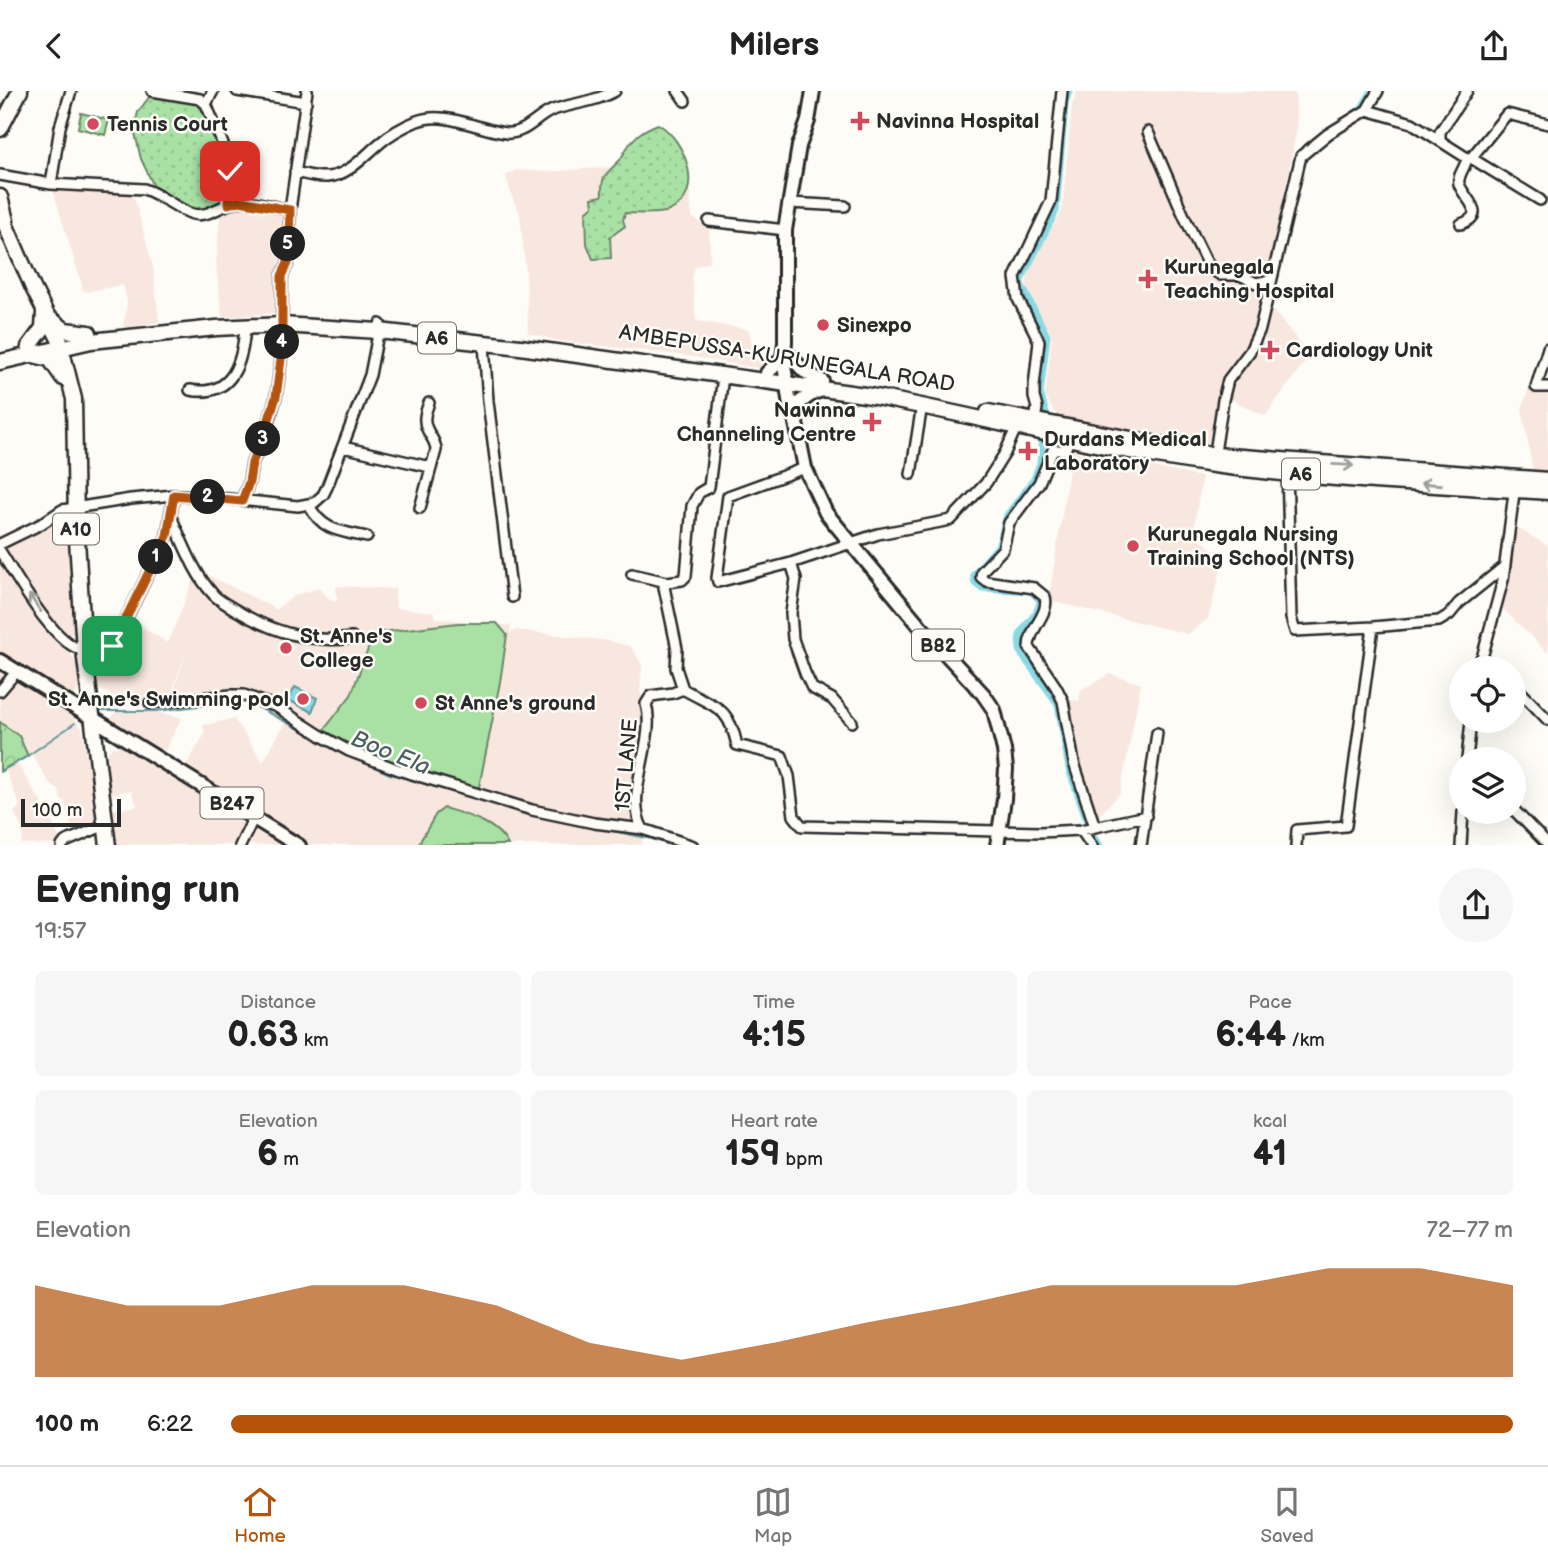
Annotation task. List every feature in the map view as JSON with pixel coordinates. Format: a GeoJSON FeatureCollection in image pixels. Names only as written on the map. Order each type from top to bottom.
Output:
{"type":"FeatureCollection","features":[{"type":"Feature","properties":{"kind":"highway"},"geometry":{"type":"LineString","coordinates":[[1,132],[20,91]]}},
{"type":"Feature","properties":{"kind":"highway","name":"A10"},"geometry":{"type":"LineString","coordinates":[[0,197],[9,229]]}},
{"type":"Feature","properties":{"kind":"highway","name":"A10"},"geometry":{"type":"LineString","coordinates":[[0,212],[44,311],[66,377],[80,650],[105,845]]}},
{"type":"Feature","properties":{"kind":"highway"},"geometry":{"type":"LineString","coordinates":[[44,311],[65,330],[90,337],[74,354],[66,377],[50,359],[30,351],[43,328],[44,311]]}},
{"type":"Feature","properties":{"kind":"highway","name":"AMBEPUSSA-KURUNEGALA ROAD"},"geometry":{"type":"LineString","coordinates":[[57,344],[90,337],[223,320],[282,321],[555,344],[745,372],[767,378]]}},
{"type":"Feature","properties":{"kind":"highway","name":"AMBEPUSSA-KURUNEGALA ROAD"},"geometry":{"type":"LineString","coordinates":[[90,337],[282,321]]}},
{"type":"Feature","properties":{"kind":"highway","name":"AMBEPUSSA-KURUNEGALA ROAD"},"geometry":{"type":"LineString","coordinates":[[379,328],[723,376],[767,378],[924,396],[1061,434],[1214,460],[1515,484],[1548,492]]}},
{"type":"Feature","properties":{"kind":"highway","name":"A6"},"geometry":{"type":"LineString","coordinates":[[0,362],[57,344]]}},
{"type":"Feature","properties":{"kind":"highway","name":"A6"},"geometry":{"type":"LineString","coordinates":[[0,353],[30,351]]}},
{"type":"Feature","properties":{"kind":"highway","name":"AMBEPUSSA-KURUNEGALA ROAD"},"geometry":{"type":"LineString","coordinates":[[822,385],[922,405],[1016,428],[1036,426]]}},
{"type":"Feature","properties":{"kind":"highway","name":"AMBEPUSSA-KURUNEGALA ROAD"},"geometry":{"type":"LineString","coordinates":[[1515,484],[1548,480]]}},
{"type":"Feature","properties":{"kind":"highway","name":"A10"},"geometry":{"type":"LineString","coordinates":[[80,650],[88,680],[90,717]]}},
{"type":"Feature","properties":{"kind":"main road","name":"B82"},"geometry":{"type":"LineString","coordinates":[[813,91],[808,121],[799,146],[785,230],[786,293],[783,307],[793,410],[805,467],[826,513],[994,710],[1006,769],[996,845]]}},
{"type":"Feature","properties":{"kind":"main road"},"geometry":{"type":"LineString","coordinates":[[787,357],[822,385],[793,410],[767,378],[787,357]]}},
{"type":"Feature","properties":{"kind":"main road"},"geometry":{"type":"LineString","coordinates":[[0,661],[90,717]]}},
{"type":"Feature","properties":{"kind":"main road","name":"B247"},"geometry":{"type":"LineString","coordinates":[[90,717],[298,845]]}},
{"type":"Feature","properties":{"kind":"street"},"geometry":{"type":"LineString","coordinates":[[51,184],[60,127],[71,91]]}},
{"type":"Feature","properties":{"kind":"street"},"geometry":{"type":"LineString","coordinates":[[152,91],[200,99],[206,104],[230,161],[228,204]]}},
{"type":"Feature","properties":{"kind":"street"},"geometry":{"type":"LineString","coordinates":[[206,104],[214,91]]}},
{"type":"Feature","properties":{"kind":"street"},"geometry":{"type":"LineString","coordinates":[[237,91],[306,101]]}},
{"type":"Feature","properties":{"kind":"street"},"geometry":{"type":"LineString","coordinates":[[242,501],[252,463],[276,397],[282,352],[282,276],[288,263],[290,210],[307,91]]}},
{"type":"Feature","properties":{"kind":"street"},"geometry":{"type":"LineString","coordinates":[[295,172],[326,177],[340,174],[359,162],[382,141],[417,121],[432,118],[507,133],[523,129],[552,110],[596,99],[615,91]]}},
{"type":"Feature","properties":{"kind":"street"},"geometry":{"type":"LineString","coordinates":[[678,91],[685,101]]}},
{"type":"Feature","properties":{"kind":"street"},"geometry":{"type":"LineString","coordinates":[[1036,426],[1034,386],[1039,341],[1018,299],[1015,277],[1051,201],[1062,91]]}},
{"type":"Feature","properties":{"kind":"street"},"geometry":{"type":"LineString","coordinates":[[1214,460],[1228,380],[1250,351],[1261,329],[1301,156],[1328,134],[1367,110],[1378,91]]}},
{"type":"Feature","properties":{"kind":"street"},"geometry":{"type":"LineString","coordinates":[[1440,139],[1440,132],[1467,91]]}},
{"type":"Feature","properties":{"kind":"street"},"geometry":{"type":"LineString","coordinates":[[1367,110],[1412,123],[1540,200]]}},
{"type":"Feature","properties":{"kind":"street"},"geometry":{"type":"LineString","coordinates":[[1461,224],[1469,221],[1474,207],[1459,184],[1459,177],[1469,158],[1507,114],[1548,124]]}},
{"type":"Feature","properties":{"kind":"street"},"geometry":{"type":"LineString","coordinates":[[1148,132],[1184,216],[1206,261],[1214,271],[1221,275],[1240,275],[1256,283],[1271,280]]}},
{"type":"Feature","properties":{"kind":"street"},"geometry":{"type":"LineString","coordinates":[[0,175],[51,184],[144,189],[157,193],[194,214],[211,212],[240,201],[290,210]]}},
{"type":"Feature","properties":{"kind":"street"},"geometry":{"type":"LineString","coordinates":[[789,203],[845,206]]}},
{"type":"Feature","properties":{"kind":"street"},"geometry":{"type":"LineString","coordinates":[[709,221],[785,230]]}},
{"type":"Feature","properties":{"kind":"street"},"geometry":{"type":"LineString","coordinates":[[190,390],[214,391],[224,385],[235,370],[244,349],[245,326]]}},
{"type":"Feature","properties":{"kind":"street"},"geometry":{"type":"LineString","coordinates":[[0,544],[62,510],[174,495],[309,505],[323,495],[343,447],[370,375],[379,328]]}},
{"type":"Feature","properties":{"kind":"street"},"geometry":{"type":"LineString","coordinates":[[484,344],[488,401],[512,597]]}},
{"type":"Feature","properties":{"kind":"street"},"geometry":{"type":"LineString","coordinates":[[1548,348],[1536,387],[1548,387]]}},
{"type":"Feature","properties":{"kind":"street"},"geometry":{"type":"LineString","coordinates":[[632,575],[667,582],[682,580],[686,576],[692,506],[699,493],[709,487],[723,376]]}},
{"type":"Feature","properties":{"kind":"street"},"geometry":{"type":"LineString","coordinates":[[420,508],[436,445],[425,426],[424,419],[429,403]]}},
{"type":"Feature","properties":{"kind":"street"},"geometry":{"type":"LineString","coordinates":[[911,474],[922,405]]}},
{"type":"Feature","properties":{"kind":"street"},"geometry":{"type":"LineString","coordinates":[[805,467],[728,496],[718,582],[851,545],[878,534],[943,524],[951,520],[985,484],[1005,453],[1016,428]]}},
{"type":"Feature","properties":{"kind":"street"},"geometry":{"type":"LineString","coordinates":[[1061,434],[1065,450],[1053,450],[1039,483],[1009,523],[1003,549],[982,571],[981,577],[986,581],[1034,588],[1045,597],[1046,606],[1031,635],[1029,647],[1063,701],[1074,763],[1096,827]]}},
{"type":"Feature","properties":{"kind":"street"},"geometry":{"type":"LineString","coordinates":[[343,447],[430,467]]}},
{"type":"Feature","properties":{"kind":"street"},"geometry":{"type":"LineString","coordinates":[[1287,467],[1291,618],[1295,631],[1439,621],[1505,566]]}},
{"type":"Feature","properties":{"kind":"street"},"geometry":{"type":"LineString","coordinates":[[1480,656],[1505,566],[1515,484]]}},
{"type":"Feature","properties":{"kind":"street"},"geometry":{"type":"LineString","coordinates":[[88,680],[103,650],[110,650],[167,536],[174,495]]}},
{"type":"Feature","properties":{"kind":"street"},"geometry":{"type":"LineString","coordinates":[[309,505],[316,517],[330,529],[367,537]]}},
{"type":"Feature","properties":{"kind":"street"},"geometry":{"type":"LineString","coordinates":[[171,517],[201,578],[213,596],[255,622],[295,636],[338,640],[352,638]]}},
{"type":"Feature","properties":{"kind":"street"},"geometry":{"type":"LineString","coordinates":[[0,551],[52,627],[80,650]]}},
{"type":"Feature","properties":{"kind":"street"},"geometry":{"type":"LineString","coordinates":[[791,563],[796,579],[791,613],[793,639],[805,673],[812,688],[832,699],[852,722]]}},
{"type":"Feature","properties":{"kind":"street"},"geometry":{"type":"LineString","coordinates":[[667,582],[664,587],[677,649],[676,668],[683,689],[726,713],[737,745],[782,755],[789,776],[793,816],[803,826],[1081,830],[1146,816]]}},
{"type":"Feature","properties":{"kind":"street"},"geometry":{"type":"LineString","coordinates":[[1296,845],[1297,830],[1346,826],[1373,627]]}},
{"type":"Feature","properties":{"kind":"street"},"geometry":{"type":"LineString","coordinates":[[0,691],[17,671]]}},
{"type":"Feature","properties":{"kind":"street","name":"1ST LANE"},"geometry":{"type":"LineString","coordinates":[[643,829],[639,823],[638,798],[650,717],[646,704],[651,696],[683,689]]}},
{"type":"Feature","properties":{"kind":"street"},"geometry":{"type":"LineString","coordinates":[[150,703],[244,695],[277,707],[320,735],[376,763],[531,810],[594,823],[643,829],[693,845]]}},
{"type":"Feature","properties":{"kind":"street"},"geometry":{"type":"LineString","coordinates":[[1526,697],[1548,720]]}},
{"type":"Feature","properties":{"kind":"street"},"geometry":{"type":"LineString","coordinates":[[1141,845],[1157,733]]}},
{"type":"Feature","properties":{"kind":"street"},"geometry":{"type":"LineString","coordinates":[[240,845],[254,817]]}},
{"type":"Feature","properties":{"kind":"street"},"geometry":{"type":"LineString","coordinates":[[1526,822],[1548,845]]}},
{"type":"Feature","properties":{"kind":"street"},"geometry":{"type":"LineString","coordinates":[[1461,845],[1462,824]]}},
{"type":"Feature","properties":{"kind":"street"},"geometry":{"type":"LineString","coordinates":[[62,845],[103,826]]}},
{"type":"Feature","properties":{"kind":"street"},"geometry":{"type":"LineString","coordinates":[[1081,830],[1092,845]]}},
{"type":"Feature","properties":{"kind":"shaded area","name":"Kurunegala Teaching Hospital"},"geometry":{"type":"Polygon","coordinates":[[[1077,91],[1295,91],[1297,128],[1264,299],[1310,355],[1265,416],[1222,395],[1210,450],[1058,418],[1045,396],[1052,337],[1026,291],[1028,266],[1062,211],[1072,106],[1077,91]]]}},
{"type":"Feature","properties":{"kind":"shaded area"},"geometry":{"type":"Polygon","coordinates":[[[610,167],[601,183],[602,196],[592,200],[590,247],[593,259],[610,237],[618,232],[625,213],[646,212],[679,204],[689,189],[692,217],[709,228],[710,262],[695,266],[692,277],[696,321],[747,329],[752,346],[761,356],[762,369],[688,356],[560,341],[528,333],[520,213],[506,176],[516,170],[546,172],[610,167]]]}},
{"type":"Feature","properties":{"kind":"shaded area"},"geometry":{"type":"Polygon","coordinates":[[[51,184],[128,188],[135,200],[153,267],[159,322],[123,328],[127,302],[123,285],[84,292],[51,184]]]}},
{"type":"Feature","properties":{"kind":"shaded area"},"geometry":{"type":"Polygon","coordinates":[[[240,201],[290,210],[278,269],[277,313],[222,317],[216,265],[220,216],[228,204],[240,201]]]}},
{"type":"Feature","properties":{"kind":"shaded area"},"geometry":{"type":"Polygon","coordinates":[[[1529,388],[1548,390],[1548,473],[1533,472],[1522,408],[1529,388]]]}},
{"type":"Feature","properties":{"kind":"shaded area","name":"Kurunegala Nursing Training School (NTS)"},"geometry":{"type":"Polygon","coordinates":[[[1072,451],[1202,477],[1193,533],[1224,559],[1208,619],[1188,634],[1054,602],[1050,591],[1072,451]]]}},
{"type":"Feature","properties":{"kind":"shaded area"},"geometry":{"type":"Polygon","coordinates":[[[174,516],[202,572],[276,609],[296,595],[319,588],[332,601],[337,601],[336,586],[395,589],[396,608],[434,612],[436,618],[511,626],[510,633],[516,630],[630,646],[642,665],[640,692],[646,704],[638,798],[643,829],[642,845],[114,845],[109,810],[137,805],[131,791],[108,794],[105,755],[113,747],[124,747],[160,766],[182,772],[205,734],[203,725],[234,719],[263,762],[289,716],[369,757],[256,696],[172,697],[187,649],[170,697],[147,710],[182,718],[163,754],[111,719],[116,711],[146,710],[144,702],[124,693],[121,699],[94,687],[95,679],[103,666],[123,677],[125,668],[107,656],[127,617],[168,643],[196,574],[174,516]]]}},
{"type":"Feature","properties":{"kind":"shaded area"},"geometry":{"type":"Polygon","coordinates":[[[54,517],[65,519],[67,529],[75,632],[68,635],[61,631],[1,548],[54,517]]]}},
{"type":"Feature","properties":{"kind":"shaded area"},"geometry":{"type":"Polygon","coordinates":[[[1517,528],[1548,546],[1548,653],[1500,606],[1517,528]]]}},
{"type":"Feature","properties":{"kind":"shaded area"},"geometry":{"type":"Polygon","coordinates":[[[0,557],[76,662],[81,684],[73,698],[0,655],[0,557]]]}},
{"type":"Feature","properties":{"kind":"shaded area"},"geometry":{"type":"Polygon","coordinates":[[[0,668],[62,705],[82,728],[99,824],[73,835],[65,802],[61,799],[59,790],[50,784],[32,755],[28,756],[25,745],[0,722],[0,668]]]}},
{"type":"Feature","properties":{"kind":"shaded area"},"geometry":{"type":"Polygon","coordinates":[[[1110,674],[1141,684],[1120,793],[1096,816],[1078,760],[1066,699],[1079,701],[1081,690],[1110,674]]]}},
{"type":"Feature","properties":{"kind":"shaded area"},"geometry":{"type":"Polygon","coordinates":[[[17,763],[49,815],[60,840],[59,845],[22,844],[23,831],[14,812],[20,806],[5,769],[17,763]]]}},
{"type":"Feature","properties":{"kind":"green space"},"geometry":{"type":"Polygon","coordinates":[[[153,92],[200,99],[226,150],[228,204],[202,214],[157,193],[141,159],[134,129],[138,112],[153,92]]]}},
{"type":"Feature","properties":{"kind":"green space","name":"Tennis Court"},"geometry":{"type":"Polygon","coordinates":[[[81,113],[109,120],[105,135],[78,128],[81,113]]]}},
{"type":"Feature","properties":{"kind":"green space"},"geometry":{"type":"Polygon","coordinates":[[[658,124],[668,131],[683,154],[688,167],[687,193],[681,203],[669,211],[625,213],[625,226],[610,237],[611,258],[593,259],[587,244],[586,212],[593,206],[592,198],[602,196],[605,176],[621,159],[633,139],[658,124]]]}},
{"type":"Feature","properties":{"kind":"green space","name":"St Anne's ground"},"geometry":{"type":"Polygon","coordinates":[[[458,623],[497,623],[507,635],[478,792],[402,771],[320,735],[351,695],[371,641],[382,632],[458,623]]]}},
{"type":"Feature","properties":{"kind":"green space"},"geometry":{"type":"Polygon","coordinates":[[[0,722],[19,736],[28,756],[0,771],[0,722]]]}},
{"type":"Feature","properties":{"kind":"green space"},"geometry":{"type":"Polygon","coordinates":[[[444,808],[489,825],[508,845],[418,845],[436,814],[444,808]]]}},
{"type":"Feature","properties":{"kind":"water","name":"St. Anne's Swimming pool"},"geometry":{"type":"Polygon","coordinates":[[[295,687],[317,698],[312,712],[288,700],[295,687]]]}},
{"type":"Feature","properties":{"kind":"waterway"},"geometry":{"type":"LineString","coordinates":[[1069,91],[1065,103],[1056,211],[1020,282],[1047,336],[1040,393],[1046,414],[1040,463],[1034,479],[1007,515],[999,545],[974,574],[974,579],[982,588],[1031,591],[1040,600],[1035,614],[1022,630],[1019,645],[1022,655],[1058,704],[1069,769],[1093,837],[1099,845]]}},
{"type":"Feature","properties":{"kind":"waterway"},"geometry":{"type":"LineString","coordinates":[[1355,113],[1361,109],[1372,91]]}},
{"type":"Feature","properties":{"kind":"waterway","name":"Boo Ela"},"geometry":{"type":"LineString","coordinates":[[100,711],[157,711],[231,702],[250,703],[339,750]]}},
{"type":"Feature","properties":{"kind":"waterway","name":"Boo Ela"},"geometry":{"type":"LineString","coordinates":[[0,772],[75,723]]}},
{"type":"Feature","properties":{"kind":"waterway","name":"Boo Ela"},"geometry":{"type":"LineString","coordinates":[[350,756],[390,774],[527,813]]}},
{"type":"Feature","properties":{"kind":"waterway","name":"Boo Ela"},"geometry":{"type":"LineString","coordinates":[[533,815],[670,845]]}},
{"type":"Feature","properties":{"kind":"place","name":"Navinna Hospital"},"geometry":{"type":"Point","coordinates":[860,121]}},
{"type":"Feature","properties":{"kind":"place","name":"Tennis Court"},"geometry":{"type":"Point","coordinates":[93,124]}},
{"type":"Feature","properties":{"kind":"place","name":"Kurunegala Teaching Hospital"},"geometry":{"type":"Point","coordinates":[1148,279]}},
{"type":"Feature","properties":{"kind":"place","name":"Sinexpo"},"geometry":{"type":"Point","coordinates":[823,325]}},
{"type":"Feature","properties":{"kind":"place","name":"Cardiology Unit"},"geometry":{"type":"Point","coordinates":[1270,350]}},
{"type":"Feature","properties":{"kind":"place","name":"Nawinna Channeling Centre"},"geometry":{"type":"Point","coordinates":[872,422]}},
{"type":"Feature","properties":{"kind":"place","name":"Durdans Medical Laboratory"},"geometry":{"type":"Point","coordinates":[1028,451]}},
{"type":"Feature","properties":{"kind":"place","name":"Kurunegala Nursing Training School (NTS)"},"geometry":{"type":"Point","coordinates":[1133,546]}},
{"type":"Feature","properties":{"kind":"place","name":"St. Anne's College"},"geometry":{"type":"Point","coordinates":[286,648]}},
{"type":"Feature","properties":{"kind":"place","name":"St. Anne's Swimming pool"},"geometry":{"type":"Point","coordinates":[303,699]}},
{"type":"Feature","properties":{"kind":"place","name":"St Anne's ground"},"geometry":{"type":"Point","coordinates":[421,703]}},
{"type":"Feature","properties":{"kind":"route"},"geometry":{"type":"LineString","coordinates":[[112,646],[167,536],[174,495],[242,501],[252,463],[276,397],[282,352],[282,276],[288,263],[290,210],[240,201],[228,204],[230,171]]}}]}
